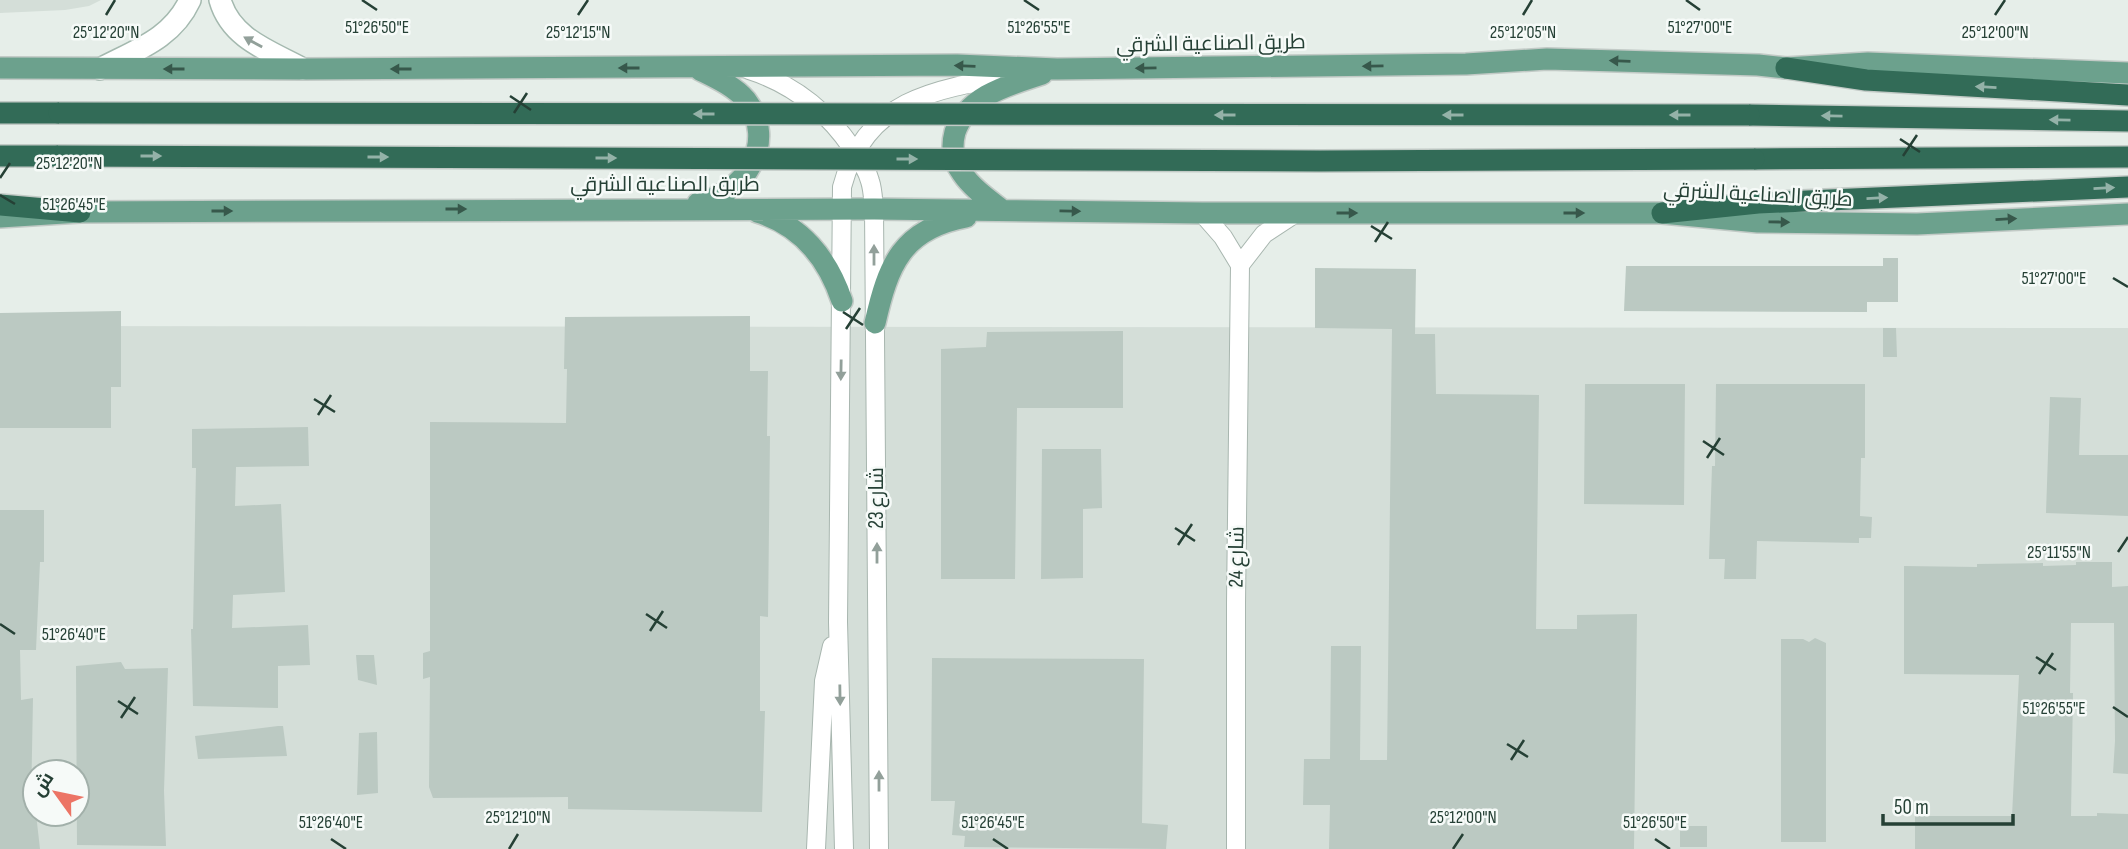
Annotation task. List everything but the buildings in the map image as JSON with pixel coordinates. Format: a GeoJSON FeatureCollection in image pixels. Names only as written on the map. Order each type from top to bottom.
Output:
{"type":"FeatureCollection","features":[{"type":"Feature","properties":{"kind":"highway"},"geometry":{"type":"LineString","coordinates":[[1786,68],[1866,80],[2128,95]]}},
{"type":"Feature","properties":{"kind":"highway"},"geometry":{"type":"LineString","coordinates":[[0,113],[1749,115],[2128,121]]}},
{"type":"Feature","properties":{"kind":"highway","name":"طريق الصناعية الشرقي"},"geometry":{"type":"LineString","coordinates":[[0,156],[1320,161],[2128,157]]}},
{"type":"Feature","properties":{"kind":"highway"},"geometry":{"type":"LineString","coordinates":[[1662,214],[1758,203],[2128,187]]}},
{"type":"Feature","properties":{"kind":"highway"},"geometry":{"type":"LineString","coordinates":[[0,205],[80,212]]}},
{"type":"Feature","properties":{"kind":"main road","name":"طريق الصناعية الشرقي"},"geometry":{"type":"LineString","coordinates":[[0,68],[697,68],[957,65],[1057,69],[1466,65],[1547,59],[1786,68],[1868,63],[2128,73]]}},
{"type":"Feature","properties":{"kind":"main road"},"geometry":{"type":"LineString","coordinates":[[672,209],[705,202],[730,191],[741,181],[755,155],[756,126],[745,100],[735,89],[697,68]]}},
{"type":"Feature","properties":{"kind":"main road"},"geometry":{"type":"LineString","coordinates":[[1002,210],[970,183],[955,163],[953,139],[958,126],[968,109],[982,98],[1006,86],[1057,69]]}},
{"type":"Feature","properties":{"kind":"main road"},"geometry":{"type":"LineString","coordinates":[[745,209],[783,223],[814,248],[831,273],[842,301]]}},
{"type":"Feature","properties":{"kind":"main road","name":"طريق الصناعية الشرقي"},"geometry":{"type":"LineString","coordinates":[[0,217],[80,212],[874,209],[1662,214],[1758,222],[1917,224],[2128,214]]}},
{"type":"Feature","properties":{"kind":"main road"},"geometry":{"type":"LineString","coordinates":[[875,323],[885,282],[905,246],[936,225],[1002,210]]}},
{"type":"Feature","properties":{"kind":"street"},"geometry":{"type":"LineString","coordinates":[[100,69],[165,35],[180,19],[190,0]]}},
{"type":"Feature","properties":{"kind":"street"},"geometry":{"type":"LineString","coordinates":[[220,0],[226,18],[242,36],[303,69]]}},
{"type":"Feature","properties":{"kind":"street","name":"شارع 23"},"geometry":{"type":"LineString","coordinates":[[743,67],[774,78],[804,97],[839,129],[864,165],[871,183],[874,209],[879,849]]}},
{"type":"Feature","properties":{"kind":"street","name":"شارع 23"},"geometry":{"type":"LineString","coordinates":[[844,849],[838,622],[842,187],[855,152],[881,121],[898,108],[920,96],[947,87],[1057,69]]}},
{"type":"Feature","properties":{"kind":"street"},"geometry":{"type":"LineString","coordinates":[[1202,213],[1223,237],[1240,265],[1264,234],[1296,213]]}},
{"type":"Feature","properties":{"kind":"street","name":"شارع 24"},"geometry":{"type":"LineString","coordinates":[[1237,849],[1236,603],[1240,265]]}},
{"type":"Feature","properties":{"kind":"street","name":"شارع 23"},"geometry":{"type":"LineString","coordinates":[[816,849],[824,681],[838,622]]}},
{"type":"Feature","properties":{"kind":"shaded area"},"geometry":{"type":"Polygon","coordinates":[[[0,0],[101,0],[89,6],[65,10],[0,13],[0,0]]]}},
{"type":"Feature","properties":{"kind":"shaded area"},"geometry":{"type":"Polygon","coordinates":[[[0,326],[2128,328],[2128,849],[0,849],[0,326]]]}}]}
